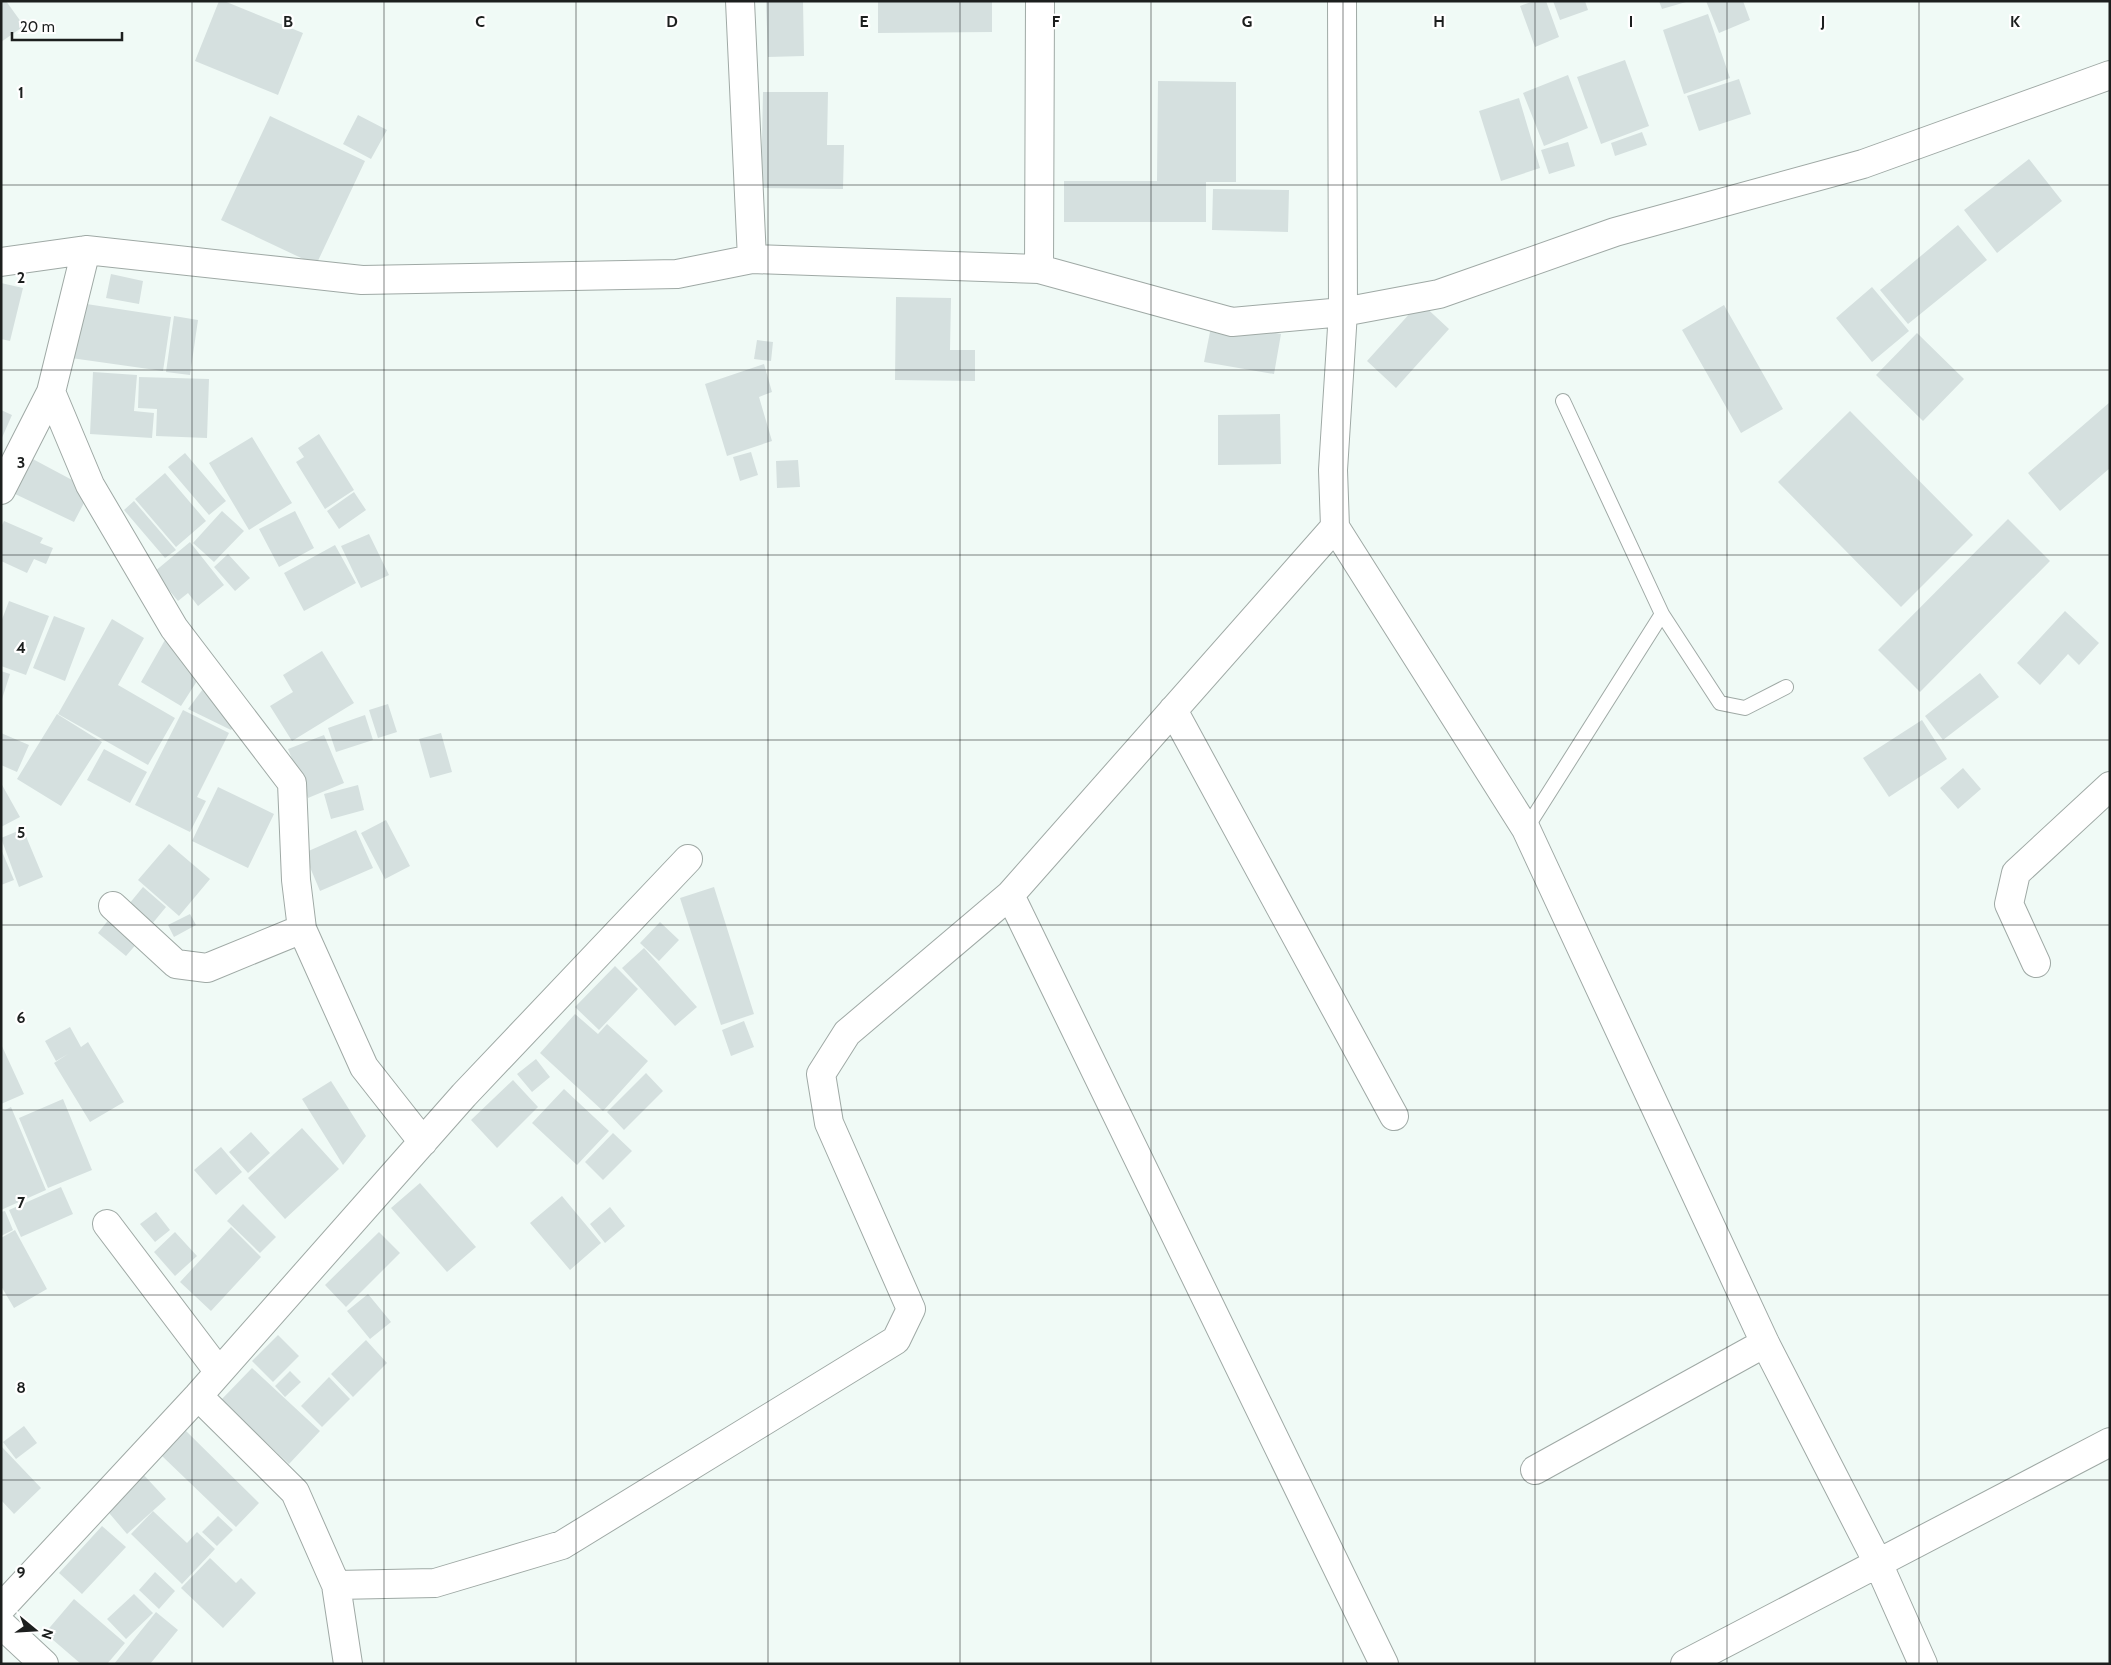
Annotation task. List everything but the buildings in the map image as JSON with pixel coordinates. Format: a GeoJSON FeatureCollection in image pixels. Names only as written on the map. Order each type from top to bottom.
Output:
{"type":"FeatureCollection","features":[{"type":"Feature","properties":{"kind":"street"},"geometry":{"type":"LineString","coordinates":[[740,1],[752,259]]}},
{"type":"Feature","properties":{"kind":"street"},"geometry":{"type":"LineString","coordinates":[[1039,269],[1040,1]]}},
{"type":"Feature","properties":{"kind":"street"},"geometry":{"type":"LineString","coordinates":[[1342,1],[1343,312],[1333,470],[1335,528],[1526,828],[1765,1343],[1878,1562],[1923,1664]]}},
{"type":"Feature","properties":{"kind":"street"},"geometry":{"type":"LineString","coordinates":[[1,262],[86,250],[362,280],[677,274],[752,259],[1039,269],[1232,322],[1343,312],[1439,294],[1615,232],[1863,164],[2110,75]]}},
{"type":"Feature","properties":{"kind":"street"},"geometry":{"type":"LineString","coordinates":[[1,490],[51,392],[86,250]]}},
{"type":"Feature","properties":{"kind":"street"},"geometry":{"type":"LineString","coordinates":[[51,392],[90,485],[174,628],[292,783],[296,880],[302,929],[364,1068],[423,1142]]}},
{"type":"Feature","properties":{"kind":"street"},"geometry":{"type":"LineString","coordinates":[[336,1585],[435,1583],[562,1545],[896,1340],[911,1309],[830,1123],[821,1074],[847,1033],[1010,895],[1335,528]]}},
{"type":"Feature","properties":{"kind":"street"},"geometry":{"type":"LineString","coordinates":[[1173,710],[1394,1116]]}},
{"type":"Feature","properties":{"kind":"street"},"geometry":{"type":"LineString","coordinates":[[2036,963],[2009,904],[2016,873],[2110,786]]}},
{"type":"Feature","properties":{"kind":"street"},"geometry":{"type":"LineString","coordinates":[[1,1608],[198,1396],[464,1095],[688,859]]}},
{"type":"Feature","properties":{"kind":"street"},"geometry":{"type":"LineString","coordinates":[[1010,895],[1384,1664]]}},
{"type":"Feature","properties":{"kind":"street"},"geometry":{"type":"LineString","coordinates":[[113,906],[176,964],[206,968],[302,929]]}},
{"type":"Feature","properties":{"kind":"street"},"geometry":{"type":"LineString","coordinates":[[107,1224],[219,1372]]}},
{"type":"Feature","properties":{"kind":"street"},"geometry":{"type":"LineString","coordinates":[[1535,1470],[1765,1343]]}},
{"type":"Feature","properties":{"kind":"street"},"geometry":{"type":"LineString","coordinates":[[198,1396],[295,1492],[336,1585],[348,1664]]}},
{"type":"Feature","properties":{"kind":"street"},"geometry":{"type":"LineString","coordinates":[[1685,1664],[2110,1442]]}},
{"type":"Feature","properties":{"kind":"street"},"geometry":{"type":"LineString","coordinates":[[1,1624],[44,1664]]}},
{"type":"Feature","properties":{"kind":"lane"},"geometry":{"type":"LineString","coordinates":[[1563,401],[1662,614],[1720,703],[1744,708],[1786,688]]}},
{"type":"Feature","properties":{"kind":"lane"},"geometry":{"type":"LineString","coordinates":[[1526,828],[1662,614]]}}]}
